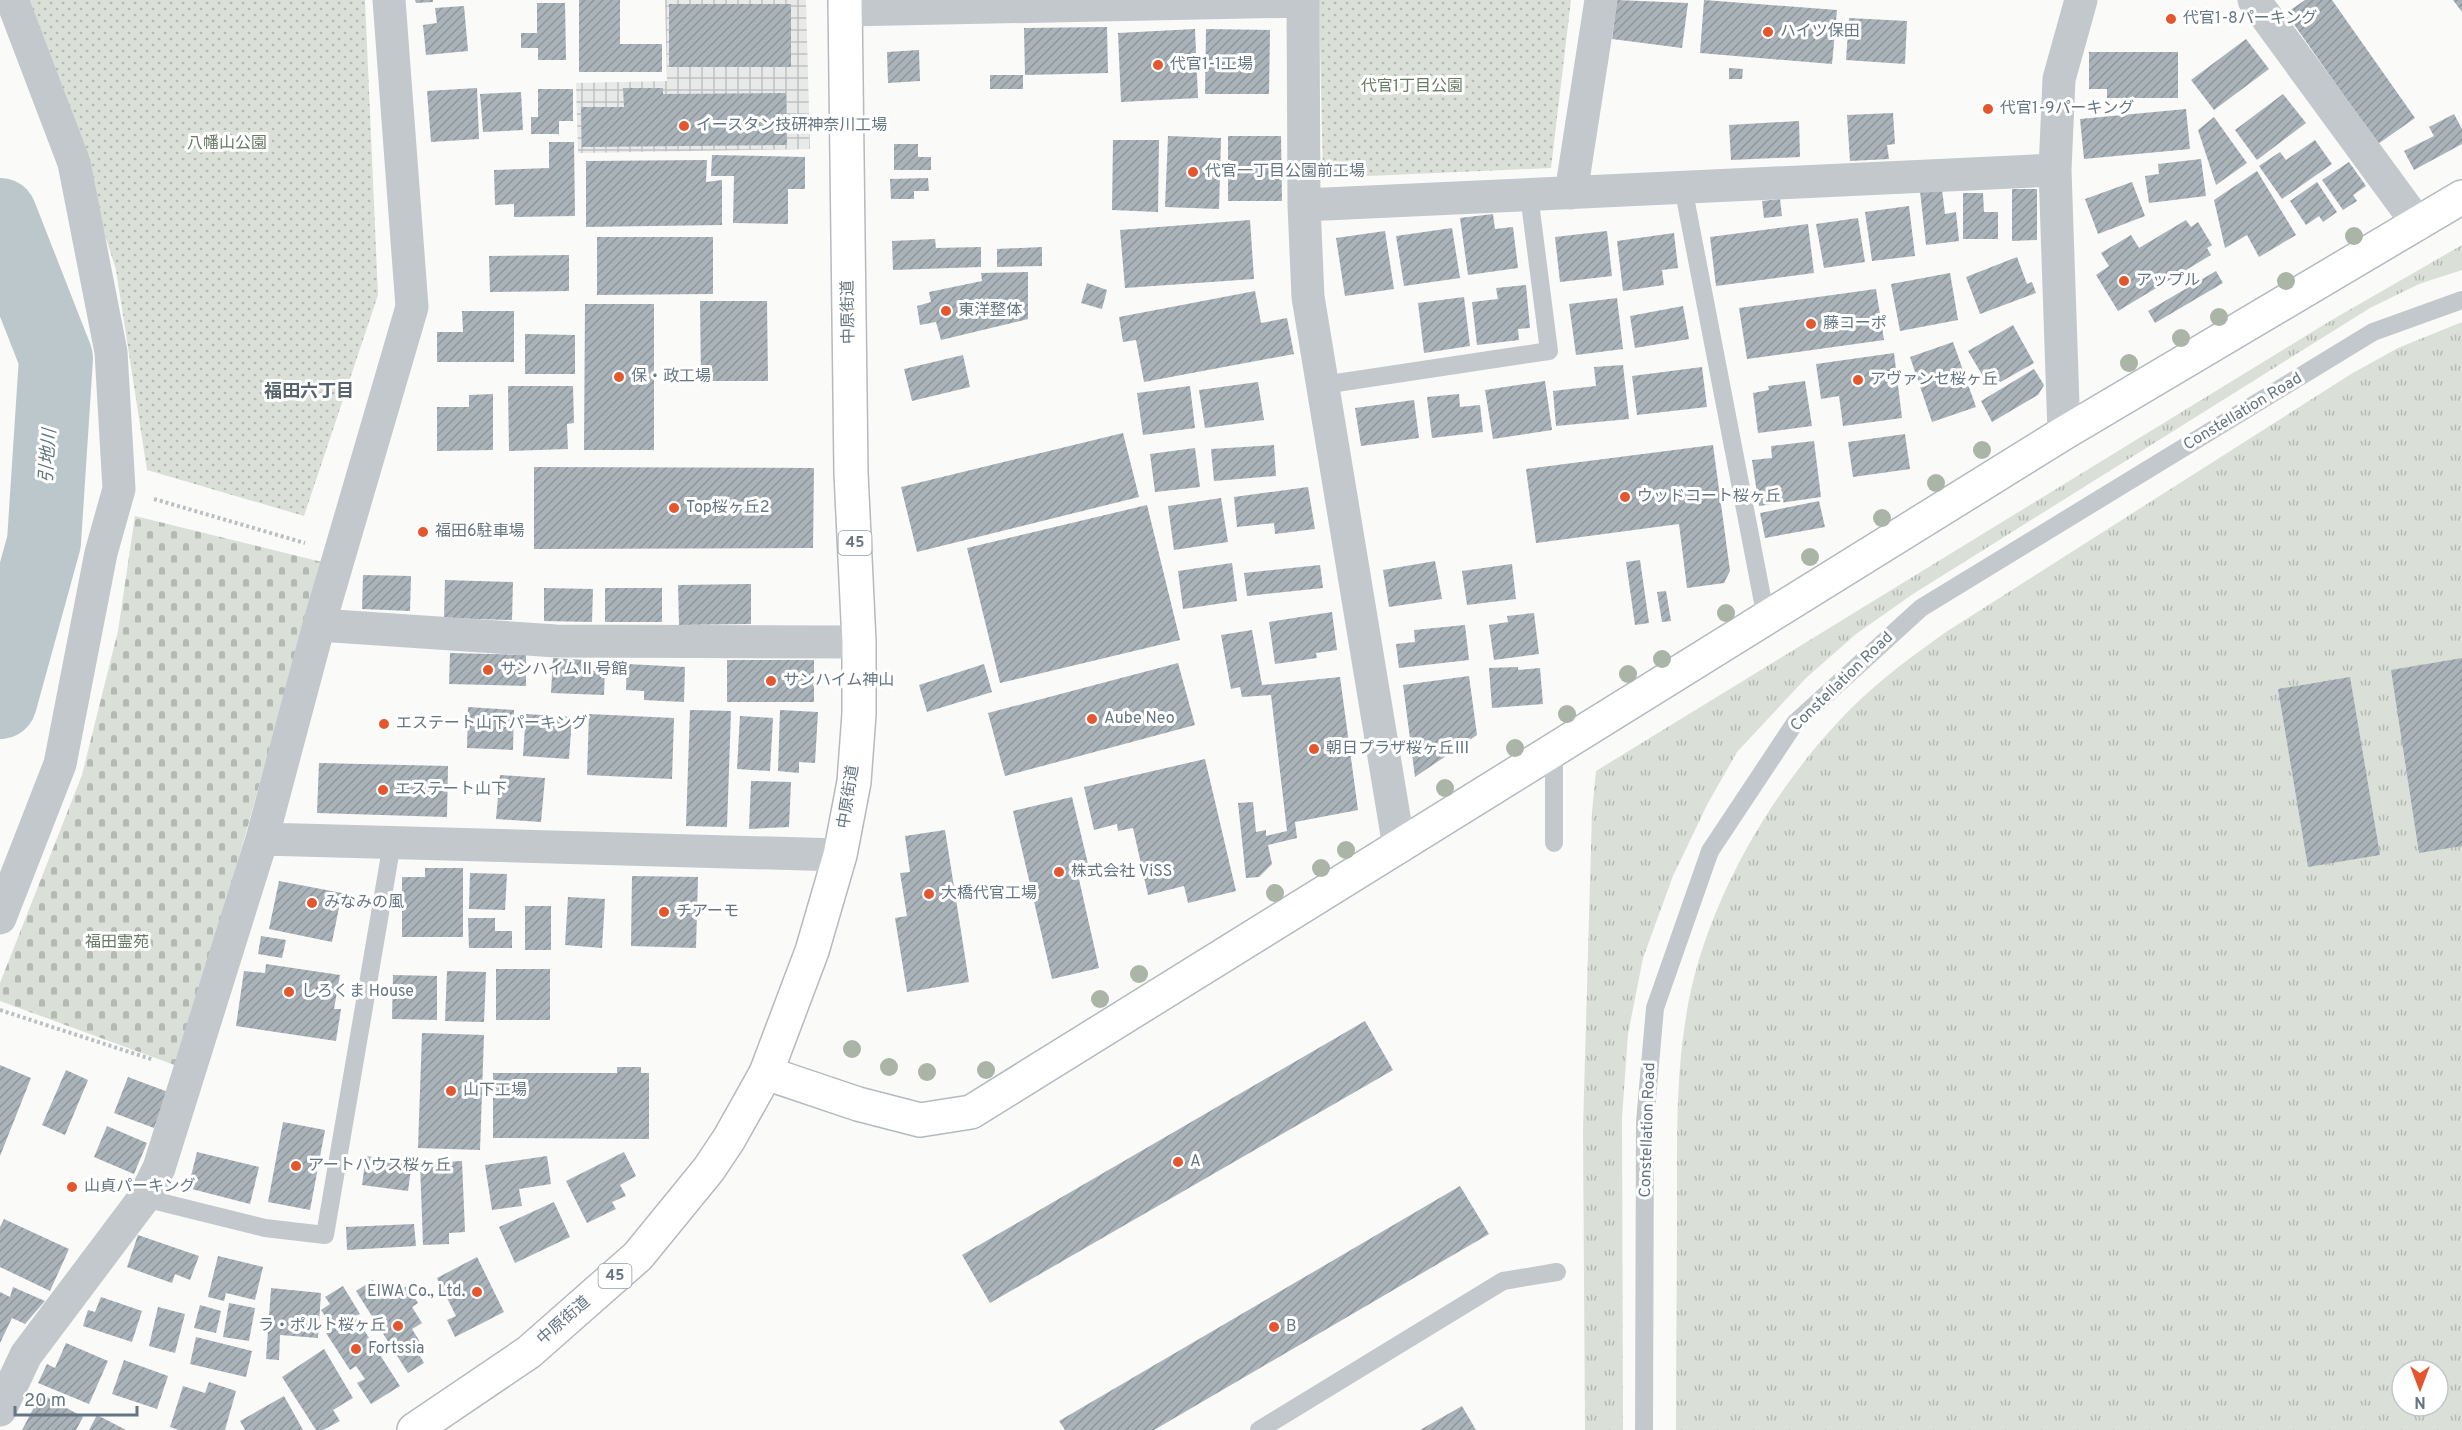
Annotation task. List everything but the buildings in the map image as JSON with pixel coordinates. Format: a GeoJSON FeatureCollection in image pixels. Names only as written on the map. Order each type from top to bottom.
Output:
{"type":"FeatureCollection","features":[{"type":"Feature","properties":{"kind":"street"},"geometry":{"type":"LineString","coordinates":[[0,918],[60,764],[101,553],[119,489],[111,352],[75,163],[12,0]]}},
{"type":"Feature","properties":{"kind":"street"},"geometry":{"type":"LineString","coordinates":[[0,1410],[26,1355],[144,1198],[159,1168],[262,839],[319,625],[412,307],[389,0]]}},
{"type":"Feature","properties":{"kind":"street"},"geometry":{"type":"LineString","coordinates":[[1571,193],[1601,0]]}},
{"type":"Feature","properties":{"kind":"street"},"geometry":{"type":"LineString","coordinates":[[2064,432],[2055,170],[2059,79],[2081,0]]}},
{"type":"Feature","properties":{"kind":"street"},"geometry":{"type":"LineString","coordinates":[[2254,0],[2418,224]]}},
{"type":"Feature","properties":{"kind":"street"},"geometry":{"type":"LineString","coordinates":[[845,5],[1303,1],[1304,205],[1308,297],[1400,847]]}},
{"type":"Feature","properties":{"kind":"street","name":"中原街道"},"geometry":{"type":"LineString","coordinates":[[414,1430],[529,1352],[638,1256],[709,1169],[766,1073],[802,983],[840,855],[854,782],[859,714],[859,642],[852,473],[845,5]]}},
{"type":"Feature","properties":{"kind":"street"},"geometry":{"type":"LineString","coordinates":[[1304,205],[2055,170]]}},
{"type":"Feature","properties":{"kind":"street"},"geometry":{"type":"LineString","coordinates":[[766,1073],[858,1104],[920,1120],[971,1112],[2064,432],[2462,196]]}},
{"type":"Feature","properties":{"kind":"street"},"geometry":{"type":"LineString","coordinates":[[319,625],[556,641],[859,642]]}},
{"type":"Feature","properties":{"kind":"street"},"geometry":{"type":"LineString","coordinates":[[262,839],[840,855]]}},
{"type":"Feature","properties":{"kind":"lane"},"geometry":{"type":"LineString","coordinates":[[1683,187],[1766,618]]}},
{"type":"Feature","properties":{"kind":"lane"},"geometry":{"type":"LineString","coordinates":[[1323,385],[1549,351],[1529,195]]}},
{"type":"Feature","properties":{"kind":"lane","name":"Constellation Road"},"geometry":{"type":"LineString","coordinates":[[1644,1430],[1645,1122],[1655,1008],[1710,851],[1795,723],[1921,608],[2373,332],[2462,300]]}},
{"type":"Feature","properties":{"kind":"lane"},"geometry":{"type":"LineString","coordinates":[[1554,748],[1554,843]]}},
{"type":"Feature","properties":{"kind":"lane"},"geometry":{"type":"LineString","coordinates":[[144,1198],[265,1228],[325,1235],[392,843]]}},
{"type":"Feature","properties":{"kind":"lane"},"geometry":{"type":"LineString","coordinates":[[1259,1430],[1503,1281],[1557,1272]]}},
{"type":"Feature","properties":{"kind":"path"},"geometry":{"type":"LineString","coordinates":[[119,489],[341,554]]}},
{"type":"Feature","properties":{"kind":"path"},"geometry":{"type":"LineString","coordinates":[[0,1010],[189,1072]]}},
{"type":"Feature","properties":{"kind":"shaded area","name":"イースタン技研神奈川工場"},"geometry":{"type":"Polygon","coordinates":[[[665,0],[806,0],[810,149],[578,153],[576,83],[667,81],[665,0]]]}},
{"type":"Feature","properties":{"kind":"green space","name":"八幡山公園"},"geometry":{"type":"Polygon","coordinates":[[[26,0],[365,0],[378,295],[304,516],[147,470],[116,270],[74,137],[26,0]]]}},
{"type":"Feature","properties":{"kind":"green space","name":"代官1丁目公園"},"geometry":{"type":"Polygon","coordinates":[[[1319,0],[1571,0],[1551,168],[1323,178],[1319,0]]]}},
{"type":"Feature","properties":{"kind":"green space"},"geometry":{"type":"Polygon","coordinates":[[[2462,245],[2462,270],[2419,284],[2370,308],[1913,594],[1856,634],[1806,678],[1737,752],[1708,803],[1673,876],[1643,958],[1628,1034],[1622,1118],[1623,1430],[1585,1430],[1583,1129],[1592,812],[1596,771],[2330,321],[2462,245]]]}},
{"type":"Feature","properties":{"kind":"green space"},"geometry":{"type":"Polygon","coordinates":[[[2462,322],[2462,1430],[1676,1430],[1678,1108],[1680,1062],[1686,1017],[1694,977],[1706,937],[1722,898],[1762,821],[1811,752],[1850,709],[1932,642],[2351,374],[2398,348],[2462,322]]]}},
{"type":"Feature","properties":{"kind":"green space","name":"福田霊苑"},"geometry":{"type":"Polygon","coordinates":[[[135,516],[322,562],[180,1067],[0,1001],[0,983],[82,775],[118,631],[135,516]]]}},
{"type":"Feature","properties":{"kind":"waterway","name":"引地川"},"geometry":{"type":"LineString","coordinates":[[0,215],[56,358],[44,542],[0,702]]}},
{"type":"Feature","properties":{"kind":"place","name":"代官1-8パーキング"},"geometry":{"type":"Point","coordinates":[2171,19]}},
{"type":"Feature","properties":{"kind":"place","name":"ハイツ保田"},"geometry":{"type":"Point","coordinates":[1768,32]}},
{"type":"Feature","properties":{"kind":"place","name":"代官1-1工場"},"geometry":{"type":"Point","coordinates":[1158,65]}},
{"type":"Feature","properties":{"kind":"place","name":"代官1-9パーキング"},"geometry":{"type":"Point","coordinates":[1988,109]}},
{"type":"Feature","properties":{"kind":"place","name":"イースタン技研神奈川工場"},"geometry":{"type":"Point","coordinates":[684,126]}},
{"type":"Feature","properties":{"kind":"place","name":"代官一丁目公園前工場"},"geometry":{"type":"Point","coordinates":[1193,172]}},
{"type":"Feature","properties":{"kind":"place","name":"アップル"},"geometry":{"type":"Point","coordinates":[2124,281]}},
{"type":"Feature","properties":{"kind":"place","name":"東洋整体"},"geometry":{"type":"Point","coordinates":[946,311]}},
{"type":"Feature","properties":{"kind":"place","name":"藤コーポ"},"geometry":{"type":"Point","coordinates":[1811,324]}},
{"type":"Feature","properties":{"kind":"place","name":"保・政工場"},"geometry":{"type":"Point","coordinates":[619,377]}},
{"type":"Feature","properties":{"kind":"place","name":"アヴァンセ桜ヶ丘"},"geometry":{"type":"Point","coordinates":[1858,380]}},
{"type":"Feature","properties":{"kind":"place","name":"ウッドコート桜ヶ丘"},"geometry":{"type":"Point","coordinates":[1625,497]}},
{"type":"Feature","properties":{"kind":"place","name":"Top桜ヶ丘2"},"geometry":{"type":"Point","coordinates":[674,508]}},
{"type":"Feature","properties":{"kind":"place","name":"福田6駐車場"},"geometry":{"type":"Point","coordinates":[423,532]}},
{"type":"Feature","properties":{"kind":"place","name":"サンハイムⅡ号館"},"geometry":{"type":"Point","coordinates":[488,670]}},
{"type":"Feature","properties":{"kind":"place","name":"サンハイム神山"},"geometry":{"type":"Point","coordinates":[771,681]}},
{"type":"Feature","properties":{"kind":"place","name":"Aube Neo"},"geometry":{"type":"Point","coordinates":[1092,719]}},
{"type":"Feature","properties":{"kind":"place","name":"エステート山下パーキング"},"geometry":{"type":"Point","coordinates":[384,724]}},
{"type":"Feature","properties":{"kind":"place","name":"朝日プラザ桜ヶ丘Ⅲ"},"geometry":{"type":"Point","coordinates":[1314,749]}},
{"type":"Feature","properties":{"kind":"place","name":"エステート山下"},"geometry":{"type":"Point","coordinates":[383,790]}},
{"type":"Feature","properties":{"kind":"place","name":"株式会社 ViSS"},"geometry":{"type":"Point","coordinates":[1059,872]}},
{"type":"Feature","properties":{"kind":"place","name":"大橋代官工場"},"geometry":{"type":"Point","coordinates":[929,894]}},
{"type":"Feature","properties":{"kind":"place","name":"みなみの風"},"geometry":{"type":"Point","coordinates":[312,903]}},
{"type":"Feature","properties":{"kind":"place","name":"チアーモ"},"geometry":{"type":"Point","coordinates":[664,912]}},
{"type":"Feature","properties":{"kind":"place","name":"しろくま House"},"geometry":{"type":"Point","coordinates":[289,992]}},
{"type":"Feature","properties":{"kind":"place","name":"山下工場"},"geometry":{"type":"Point","coordinates":[451,1091]}},
{"type":"Feature","properties":{"kind":"place","name":"A"},"geometry":{"type":"Point","coordinates":[1178,1162]}},
{"type":"Feature","properties":{"kind":"place","name":"アートハウス桜ヶ丘"},"geometry":{"type":"Point","coordinates":[296,1166]}},
{"type":"Feature","properties":{"kind":"place","name":"山貞パーキング"},"geometry":{"type":"Point","coordinates":[72,1187]}},
{"type":"Feature","properties":{"kind":"place","name":"EIWA Co., Ltd."},"geometry":{"type":"Point","coordinates":[477,1292]}},
{"type":"Feature","properties":{"kind":"place","name":"ラ・ポルト桜ヶ丘"},"geometry":{"type":"Point","coordinates":[398,1326]}},
{"type":"Feature","properties":{"kind":"place","name":"B"},"geometry":{"type":"Point","coordinates":[1274,1327]}},
{"type":"Feature","properties":{"kind":"place","name":"Fortssia"},"geometry":{"type":"Point","coordinates":[356,1349]}},
{"type":"Feature","properties":{"kind":"district","name":"福田六丁目"},"geometry":{"type":"Point","coordinates":[309,392]}}]}
